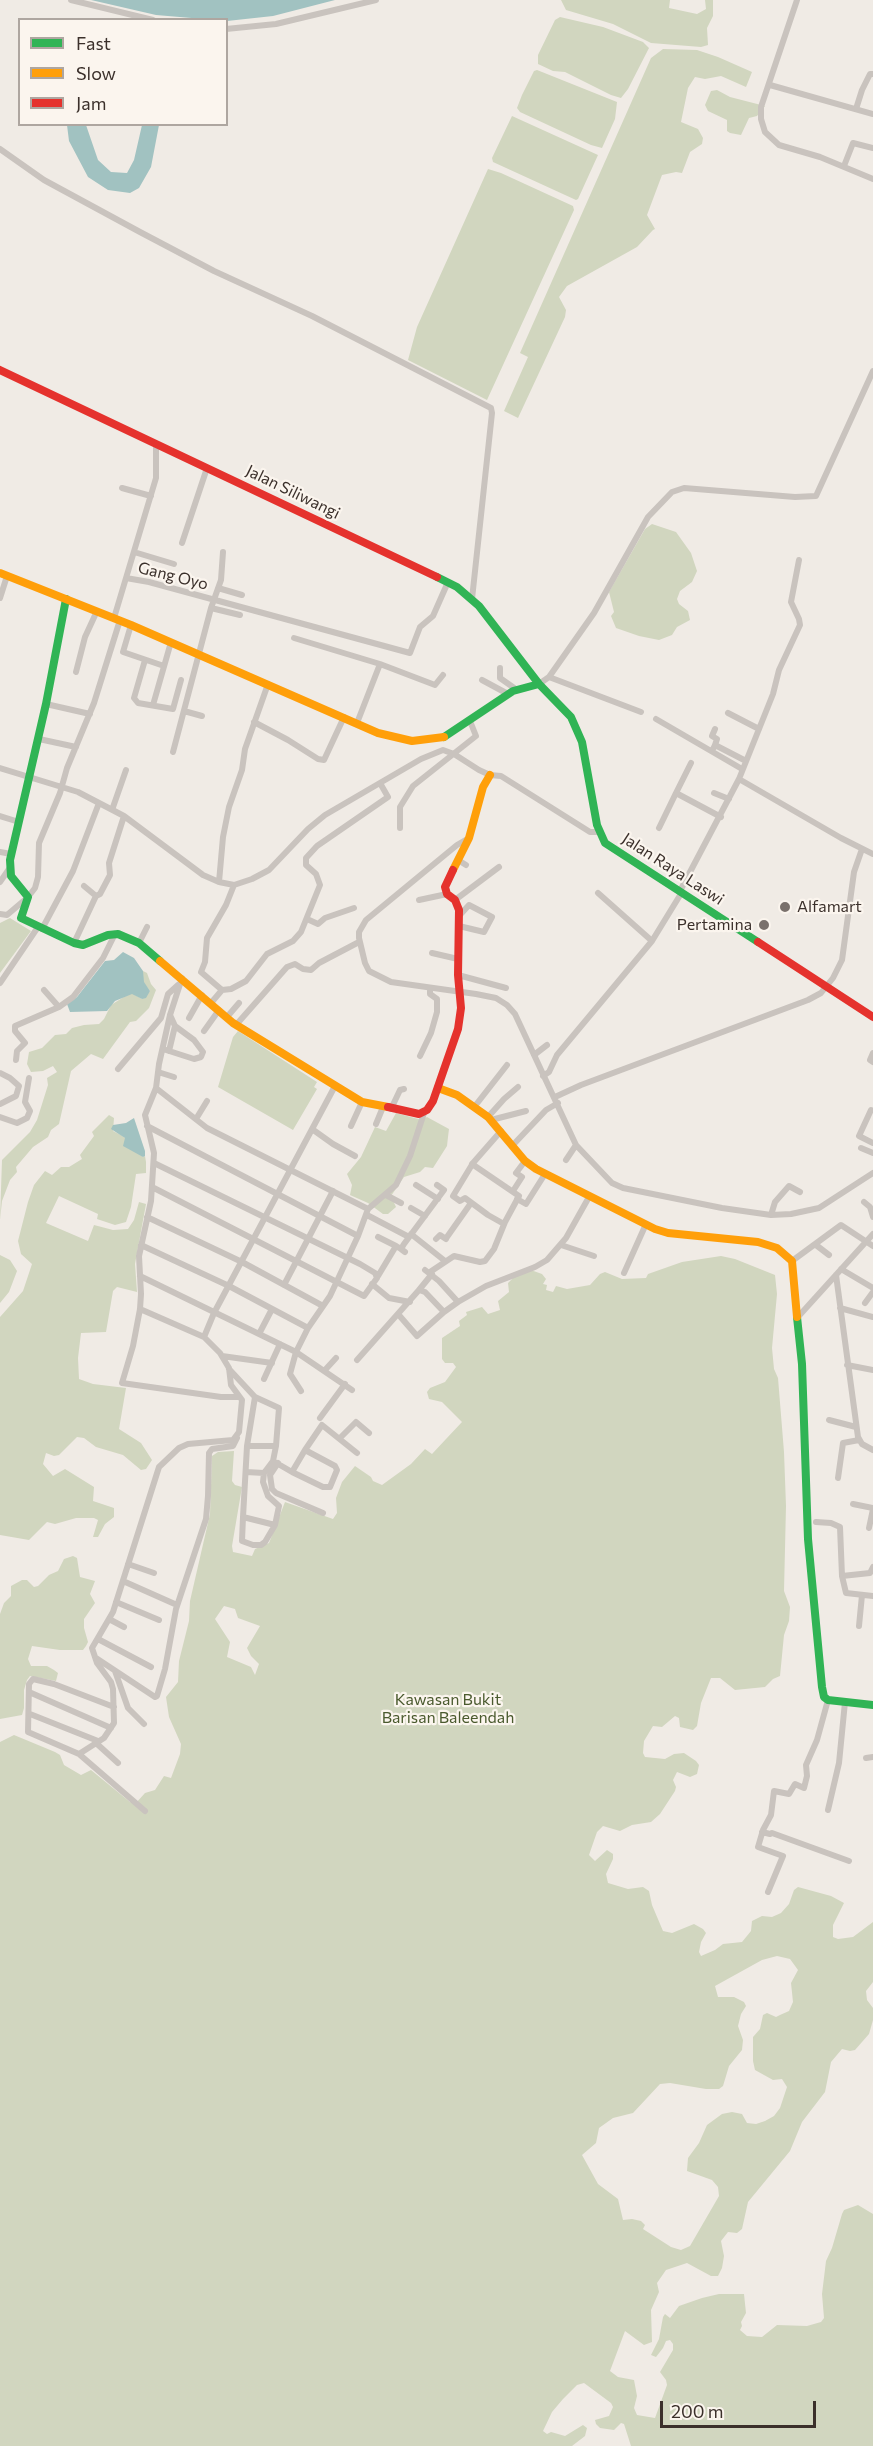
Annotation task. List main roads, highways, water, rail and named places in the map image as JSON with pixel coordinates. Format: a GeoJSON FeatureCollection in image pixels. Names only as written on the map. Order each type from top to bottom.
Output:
{"type":"FeatureCollection","features":[{"type":"Feature","properties":{"kind":"water"},"geometry":{"type":"Polygon","coordinates":[[[91,0],[335,0],[273,16],[228,21],[228,18],[156,15],[91,0]]]}},
{"type":"Feature","properties":{"kind":"water"},"geometry":{"type":"Polygon","coordinates":[[[67,126],[86,126],[98,160],[111,172],[127,173],[134,160],[142,126],[159,126],[151,167],[139,188],[130,193],[108,190],[88,177],[69,141],[67,126]]]}},
{"type":"Feature","properties":{"kind":"water"},"geometry":{"type":"Polygon","coordinates":[[[123,952],[134,958],[143,971],[144,982],[150,991],[146,998],[142,999],[132,994],[115,1001],[107,1011],[70,1012],[67,1004],[77,997],[105,961],[114,960],[123,952]]]}},
{"type":"Feature","properties":{"kind":"water"},"geometry":{"type":"Polygon","coordinates":[[[134,1118],[145,1151],[143,1157],[123,1146],[125,1138],[111,1129],[113,1125],[126,1123],[134,1118]]]}},
{"type":"Feature","properties":{"kind":"place","name":"Alfamart"},"geometry":{"type":"Point","coordinates":[785,907]}},
{"type":"Feature","properties":{"kind":"place","name":"Pertamina"},"geometry":{"type":"Point","coordinates":[764,925]}},
{"type":"Feature","properties":{"kind":"park label","name":"Kawasan Bukit Barisan Baleendah"},"geometry":{"type":"Point","coordinates":[448,1709]}}]}
